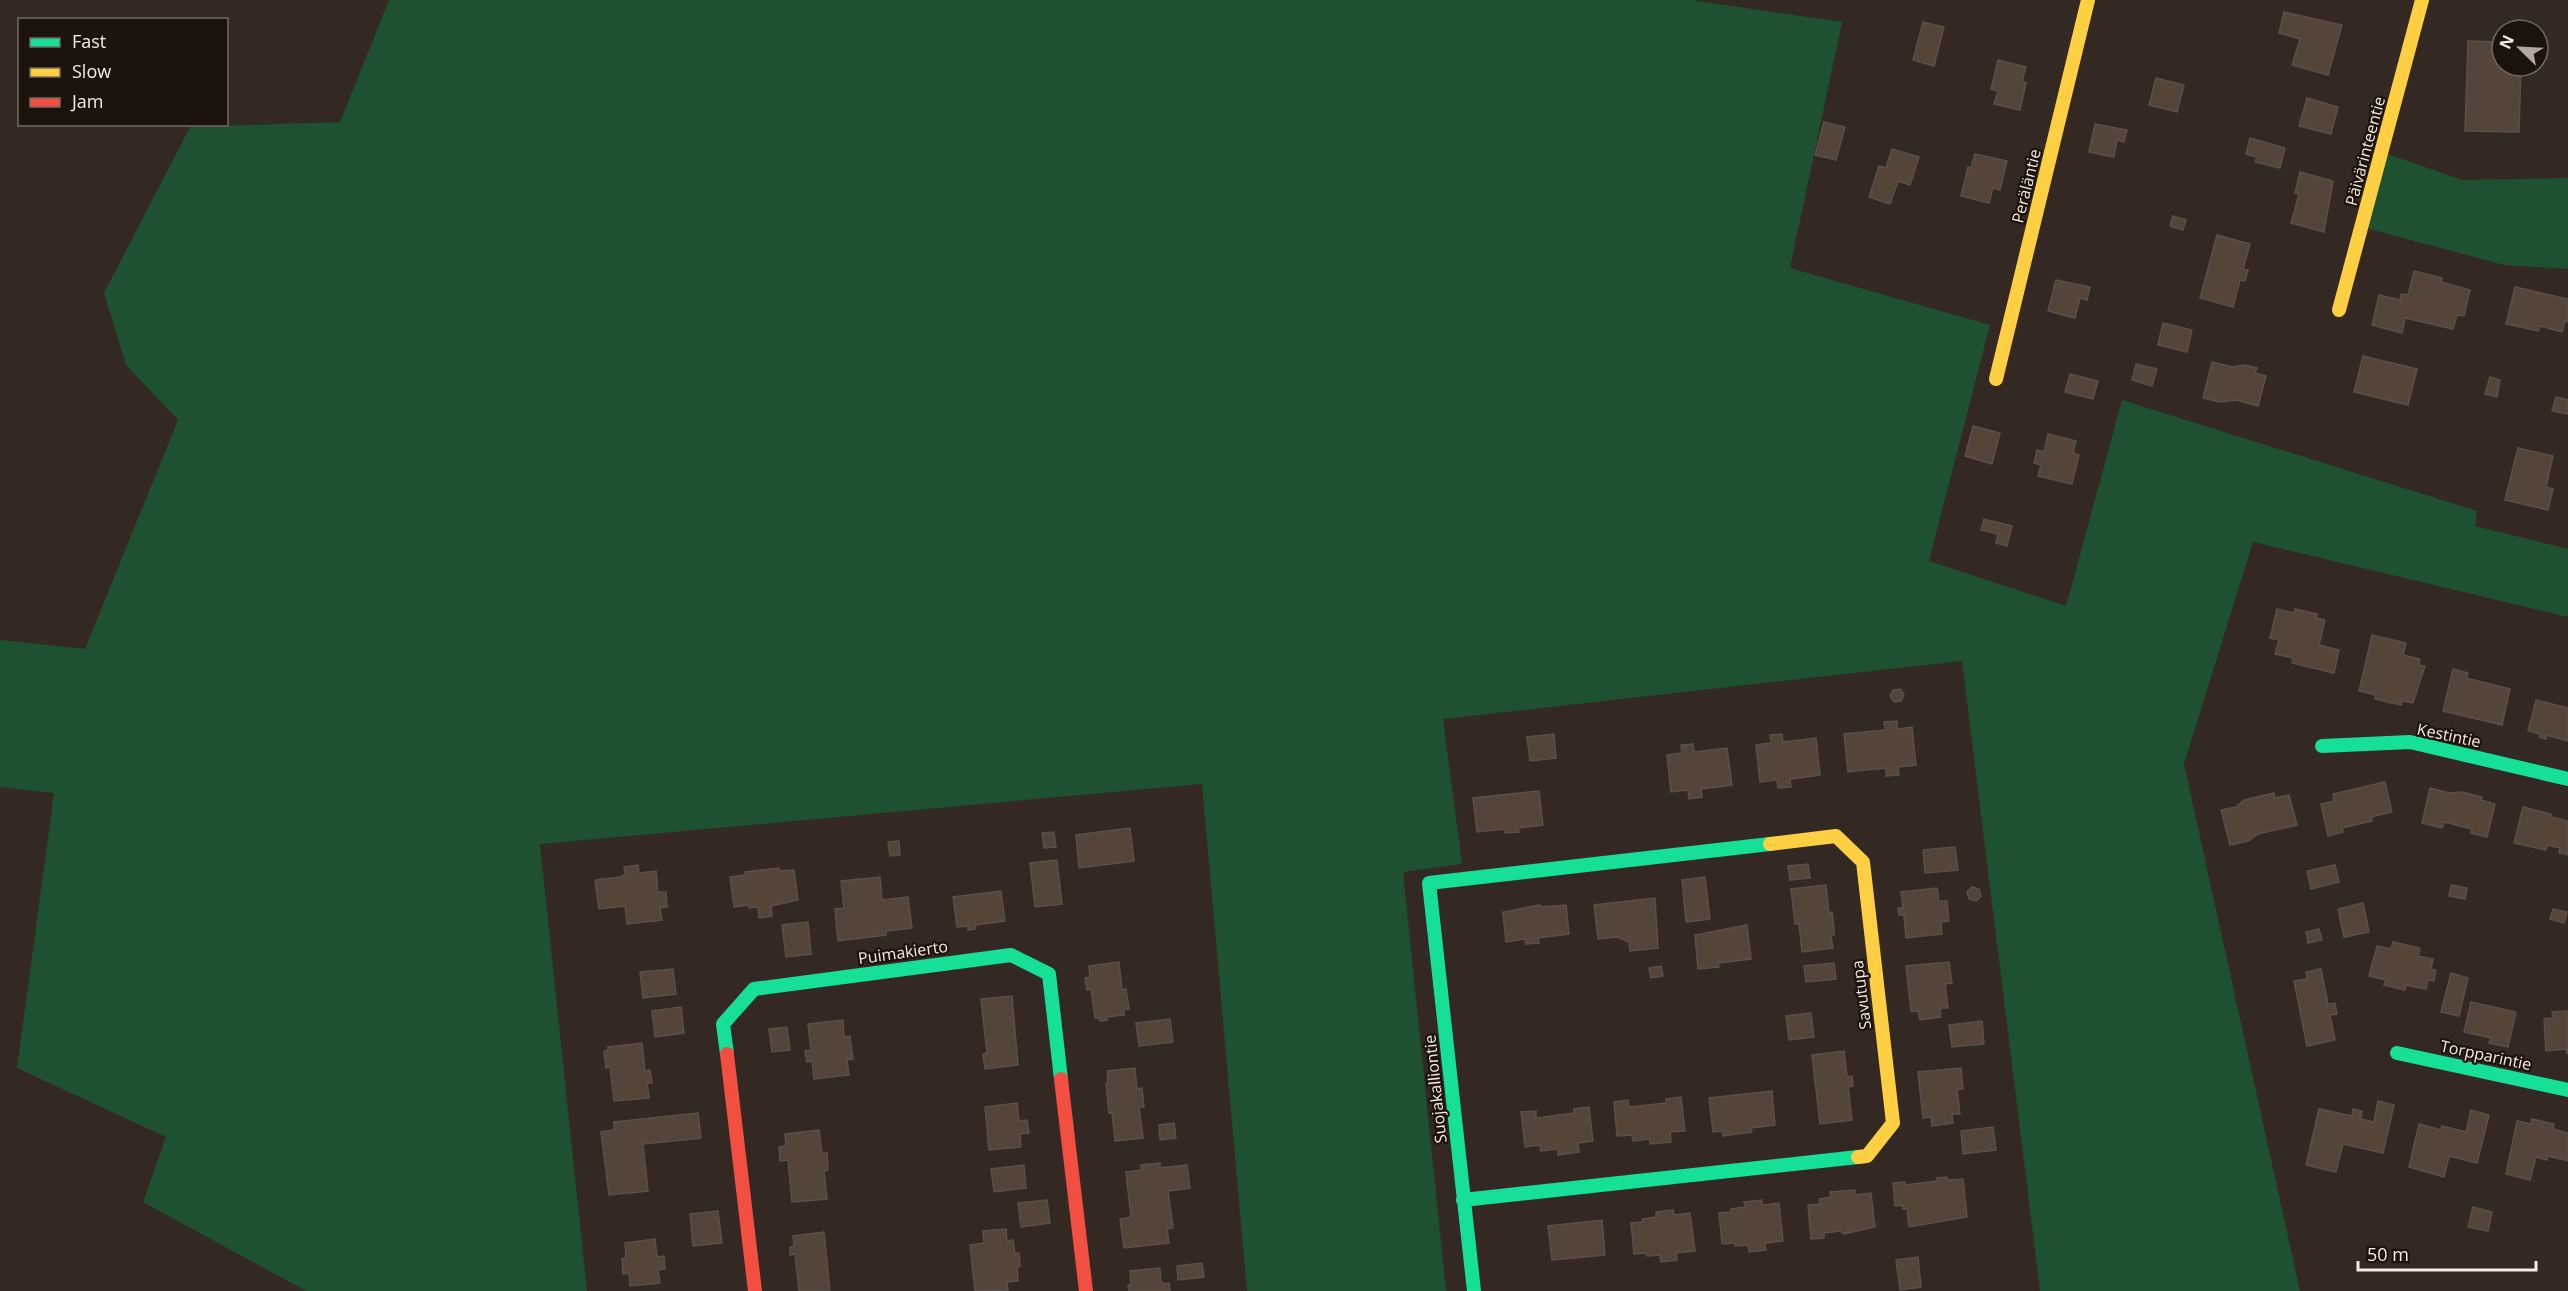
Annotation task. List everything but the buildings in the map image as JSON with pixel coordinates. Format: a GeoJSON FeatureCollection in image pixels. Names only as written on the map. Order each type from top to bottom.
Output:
{"type":"FeatureCollection","features":[{"type":"Feature","properties":{"kind":"street","name":"Peräläntie"},"geometry":{"type":"LineString","coordinates":[[1996,379],[2088,0]]}},
{"type":"Feature","properties":{"kind":"street","name":"Päivärinteentie"},"geometry":{"type":"LineString","coordinates":[[2339,310],[2422,0]]}},
{"type":"Feature","properties":{"kind":"street","name":"Kestintie"},"geometry":{"type":"LineString","coordinates":[[2322,746],[2410,742],[2568,779]]}},
{"type":"Feature","properties":{"kind":"street","name":"Savutupa"},"geometry":{"type":"LineString","coordinates":[[1429,883],[1836,836],[1863,862],[1893,1123],[1867,1156],[1463,1200]]}},
{"type":"Feature","properties":{"kind":"street","name":"Suojakalliontie"},"geometry":{"type":"LineString","coordinates":[[1429,883],[1474,1291]]}},
{"type":"Feature","properties":{"kind":"street","name":"Puimakierto"},"geometry":{"type":"LineString","coordinates":[[755,1291],[723,1024],[754,989],[1011,955],[1048,974],[1086,1291]]}},
{"type":"Feature","properties":{"kind":"street","name":"Torpparintie"},"geometry":{"type":"LineString","coordinates":[[2397,1053],[2568,1090]]}},
{"type":"Feature","properties":{"kind":"green space"},"geometry":{"type":"Polygon","coordinates":[[[389,0],[1691,0],[1842,22],[1790,268],[1990,325],[1929,561],[2066,606],[2122,400],[2477,511],[2475,526],[2568,549],[2568,617],[2253,542],[2184,764],[2300,1291],[2040,1291],[1962,661],[1443,719],[1462,864],[1403,872],[1446,1291],[1247,1291],[1202,784],[540,844],[587,1291],[306,1291],[143,1202],[166,1137],[17,1068],[54,793],[0,787],[0,640],[85,649],[178,420],[126,365],[104,293],[190,127],[340,122],[389,0]]]}},
{"type":"Feature","properties":{"kind":"green space"},"geometry":{"type":"Polygon","coordinates":[[[2382,152],[2462,180],[2568,178],[2568,269],[2504,265],[2362,227],[2382,152]]]}},
{"type":"Feature","properties":{"kind":"traffic: fast"},"geometry":{"type":"LineString","coordinates":[[2322,746],[2410,742],[2568,779]]}},
{"type":"Feature","properties":{"kind":"traffic: fast"},"geometry":{"type":"LineString","coordinates":[[1474,1291],[1429,883],[1770,844]]}},
{"type":"Feature","properties":{"kind":"traffic: fast"},"geometry":{"type":"LineString","coordinates":[[727,1054],[723,1024],[754,989],[1011,955],[1049,974],[1061,1079]]}},
{"type":"Feature","properties":{"kind":"traffic: fast"},"geometry":{"type":"LineString","coordinates":[[2397,1053],[2568,1090]]}},
{"type":"Feature","properties":{"kind":"traffic: fast"},"geometry":{"type":"LineString","coordinates":[[1463,1200],[1858,1157]]}},
{"type":"Feature","properties":{"kind":"traffic: slow"},"geometry":{"type":"LineString","coordinates":[[1996,379],[2088,0]]}},
{"type":"Feature","properties":{"kind":"traffic: slow"},"geometry":{"type":"LineString","coordinates":[[2339,310],[2422,0]]}},
{"type":"Feature","properties":{"kind":"traffic: slow"},"geometry":{"type":"LineString","coordinates":[[1770,844],[1836,836],[1863,862],[1893,1123],[1867,1156],[1858,1157]]}},
{"type":"Feature","properties":{"kind":"traffic: jam"},"geometry":{"type":"LineString","coordinates":[[727,1054],[755,1291]]}},
{"type":"Feature","properties":{"kind":"traffic: jam"},"geometry":{"type":"LineString","coordinates":[[1061,1079],[1086,1291]]}}]}
